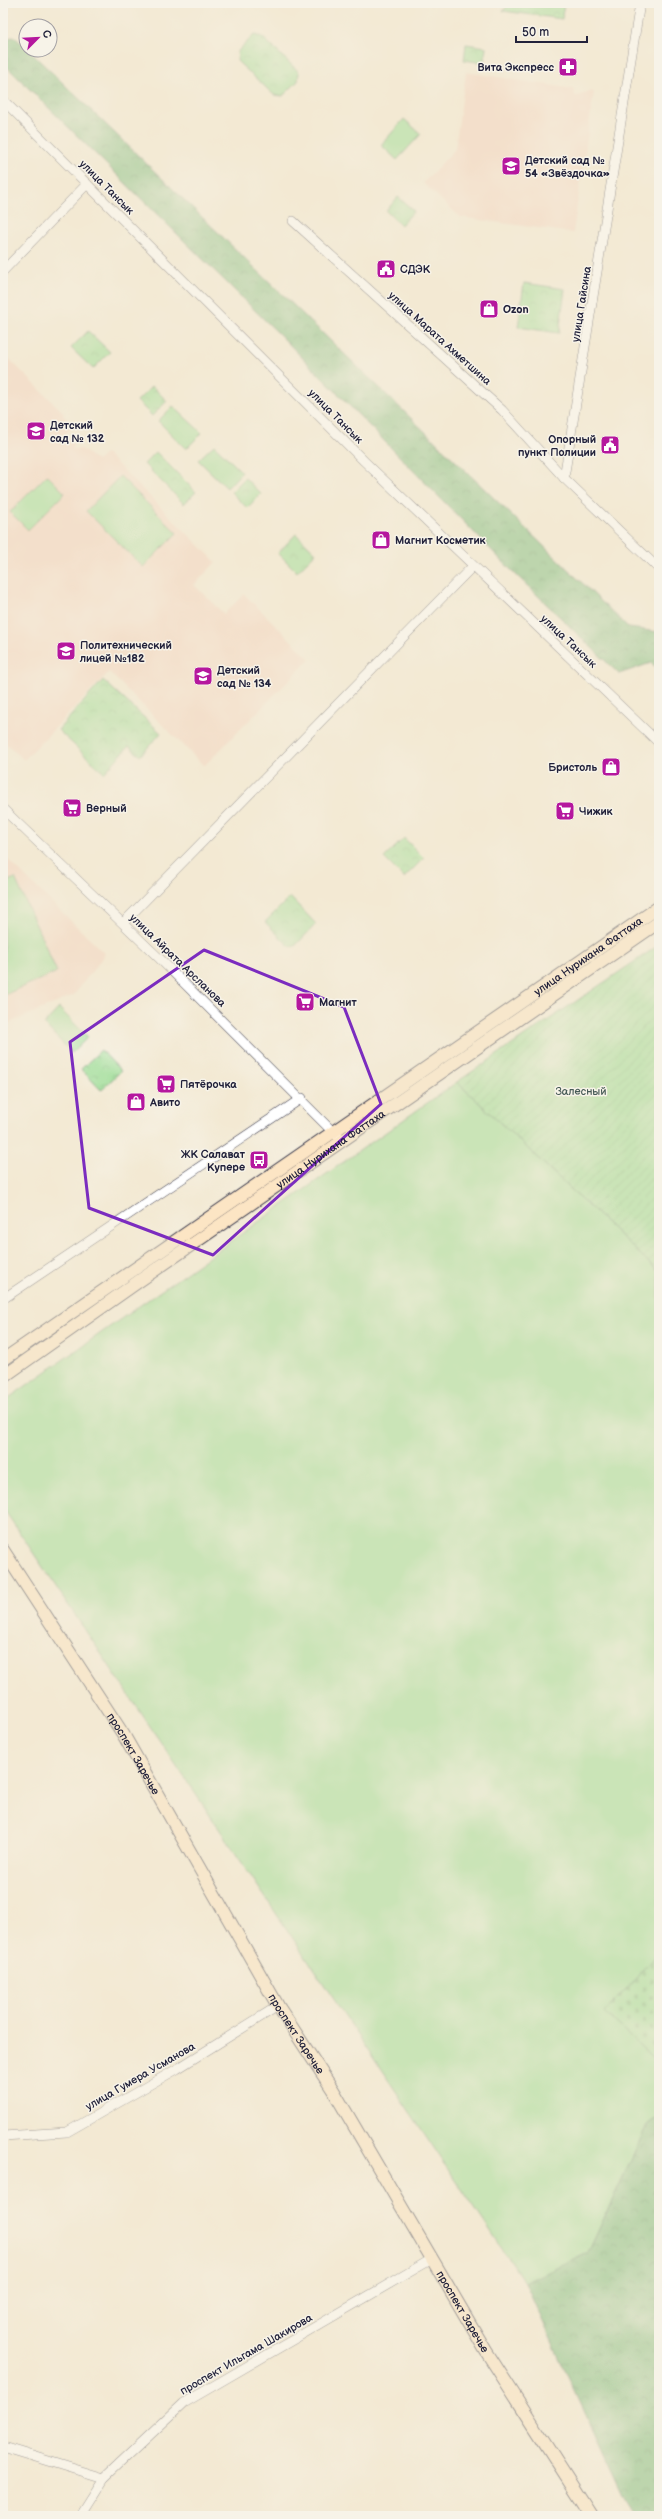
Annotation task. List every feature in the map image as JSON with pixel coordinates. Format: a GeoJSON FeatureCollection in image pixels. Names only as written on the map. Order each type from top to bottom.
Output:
{"type":"FeatureCollection","features":[{"type":"Feature","properties":{"kind":"street","name":"улица Гайсина"},"geometry":{"type":"LineString","coordinates":[[564,478],[640,3]]}},
{"type":"Feature","properties":{"kind":"street","name":"улица Тансык"},"geometry":{"type":"LineString","coordinates":[[3,100],[364,461],[659,743]]}},
{"type":"Feature","properties":{"kind":"street"},"geometry":{"type":"LineString","coordinates":[[3,271],[88,184]]}},
{"type":"Feature","properties":{"kind":"street","name":"улица Марата Ахметшина"},"geometry":{"type":"LineString","coordinates":[[293,221],[509,417],[564,478]]}},
{"type":"Feature","properties":{"kind":"street"},"geometry":{"type":"LineString","coordinates":[[564,478],[659,569]]}},
{"type":"Feature","properties":{"kind":"street"},"geometry":{"type":"LineString","coordinates":[[123,923],[473,566]]}},
{"type":"Feature","properties":{"kind":"street","name":"улица Айрата Арсланова"},"geometry":{"type":"LineString","coordinates":[[3,809],[123,923],[302,1098],[338,1136]]}},
{"type":"Feature","properties":{"kind":"street","name":"улица Нурихана Фаттаха"},"geometry":{"type":"LineString","coordinates":[[3,1377],[659,907]]}},
{"type":"Feature","properties":{"kind":"street","name":"улица Нурихана Фаттаха"},"geometry":{"type":"LineString","coordinates":[[3,1360],[130,1270],[338,1136],[659,922]]}},
{"type":"Feature","properties":{"kind":"street"},"geometry":{"type":"LineString","coordinates":[[3,1299],[302,1098]]}},
{"type":"Feature","properties":{"kind":"street","name":"проспект Заречье"},"geometry":{"type":"LineString","coordinates":[[3,1550],[124,1734],[278,2006],[333,2090],[486,2351],[592,2516]]}},
{"type":"Feature","properties":{"kind":"street","name":"улица Гумера Усманова"},"geometry":{"type":"LineString","coordinates":[[3,2136],[67,2132],[177,2069],[278,2006]]}},
{"type":"Feature","properties":{"kind":"street","name":"проспект Ильгама Шакирова"},"geometry":{"type":"LineString","coordinates":[[80,2516],[104,2478],[184,2403],[432,2259]]}},
{"type":"Feature","properties":{"kind":"street"},"geometry":{"type":"LineString","coordinates":[[3,2448],[104,2478]]}},
{"type":"Feature","properties":{"kind":"highlighted area"},"geometry":{"type":"Polygon","coordinates":[[[204,950],[344,1007],[381,1104],[213,1255],[89,1208],[70,1042],[204,950]]]}},
{"type":"Feature","properties":{"kind":"shaded area","name":"Детский сад № 54 «Звёздочка»"},"geometry":{"type":"Polygon","coordinates":[[[466,72],[574,89],[575,96],[589,91],[594,92],[573,233],[460,217],[423,183],[455,149],[466,72]]]}},
{"type":"Feature","properties":{"kind":"shaded area"},"geometry":{"type":"Polygon","coordinates":[[[3,353],[64,413],[63,415],[74,426],[64,436],[74,445],[72,449],[82,449],[97,461],[106,453],[216,562],[194,585],[224,614],[244,594],[310,659],[204,766],[109,672],[24,760],[3,741],[3,353]]]}},
{"type":"Feature","properties":{"kind":"shaded area"},"geometry":{"type":"Polygon","coordinates":[[[3,855],[105,954],[74,995],[3,1026],[3,855]]]}},
{"type":"Feature","properties":{"kind":"green space"},"geometry":{"type":"Polygon","coordinates":[[[510,3],[564,3],[562,19],[503,11],[510,3]]]}},
{"type":"Feature","properties":{"kind":"green space"},"geometry":{"type":"Polygon","coordinates":[[[254,35],[262,37],[299,72],[298,81],[283,96],[274,95],[237,61],[238,51],[254,35]]]}},
{"type":"Feature","properties":{"kind":"green space"},"geometry":{"type":"Polygon","coordinates":[[[15,37],[18,40],[18,58],[37,58],[629,628],[659,632],[659,669],[651,663],[619,674],[508,567],[281,336],[3,63],[3,38],[15,37]]]}},
{"type":"Feature","properties":{"kind":"green space"},"geometry":{"type":"Polygon","coordinates":[[[466,44],[486,47],[484,63],[464,60],[466,44]]]}},
{"type":"Feature","properties":{"kind":"green space"},"geometry":{"type":"Polygon","coordinates":[[[404,119],[421,134],[397,160],[381,145],[404,119]]]}},
{"type":"Feature","properties":{"kind":"green space"},"geometry":{"type":"Polygon","coordinates":[[[398,197],[414,211],[401,225],[386,211],[398,197]]]}},
{"type":"Feature","properties":{"kind":"green space"},"geometry":{"type":"Polygon","coordinates":[[[524,283],[565,289],[559,333],[518,327],[524,283]]]}},
{"type":"Feature","properties":{"kind":"green space"},"geometry":{"type":"Polygon","coordinates":[[[88,331],[110,352],[93,369],[71,348],[88,331]]]}},
{"type":"Feature","properties":{"kind":"green space"},"geometry":{"type":"Polygon","coordinates":[[[152,386],[167,401],[152,416],[137,401],[152,386]]]}},
{"type":"Feature","properties":{"kind":"green space"},"geometry":{"type":"Polygon","coordinates":[[[173,406],[202,433],[186,449],[158,421],[173,406]]]}},
{"type":"Feature","properties":{"kind":"green space"},"geometry":{"type":"Polygon","coordinates":[[[214,445],[242,472],[227,488],[198,460],[214,445]]]}},
{"type":"Feature","properties":{"kind":"green space"},"geometry":{"type":"Polygon","coordinates":[[[156,452],[196,492],[184,504],[144,464],[156,452]]]}},
{"type":"Feature","properties":{"kind":"green space"},"geometry":{"type":"Polygon","coordinates":[[[47,475],[65,493],[28,530],[10,512],[47,475]]]}},
{"type":"Feature","properties":{"kind":"green space"},"geometry":{"type":"Polygon","coordinates":[[[120,476],[177,533],[143,567],[86,511],[120,476]]]}},
{"type":"Feature","properties":{"kind":"green space"},"geometry":{"type":"Polygon","coordinates":[[[245,478],[261,494],[247,508],[231,492],[245,478]]]}},
{"type":"Feature","properties":{"kind":"green space"},"geometry":{"type":"Polygon","coordinates":[[[296,534],[316,553],[297,572],[278,553],[296,534]]]}},
{"type":"Feature","properties":{"kind":"green space"},"geometry":{"type":"Polygon","coordinates":[[[103,680],[161,733],[140,756],[129,746],[104,773],[58,730],[103,680]]]}},
{"type":"Feature","properties":{"kind":"green space"},"geometry":{"type":"Polygon","coordinates":[[[404,838],[424,858],[404,878],[384,858],[404,838]]]}},
{"type":"Feature","properties":{"kind":"green space"},"geometry":{"type":"Polygon","coordinates":[[[15,878],[57,972],[4,995],[3,883],[15,878]]]}},
{"type":"Feature","properties":{"kind":"green space"},"geometry":{"type":"Polygon","coordinates":[[[290,897],[316,924],[295,946],[289,946],[265,922],[290,897]]]}},
{"type":"Feature","properties":{"kind":"green space","name":"Залесный"},"geometry":{"type":"Polygon","coordinates":[[[659,945],[659,1272],[457,1082],[659,945]]]}},
{"type":"Feature","properties":{"kind":"green space"},"geometry":{"type":"Polygon","coordinates":[[[59,1008],[88,1037],[72,1053],[44,1024],[59,1008]]]}},
{"type":"Feature","properties":{"kind":"green space"},"geometry":{"type":"Polygon","coordinates":[[[101,1050],[121,1071],[101,1090],[81,1069],[101,1050]]]}},
{"type":"Feature","properties":{"kind":"green space"},"geometry":{"type":"Polygon","coordinates":[[[457,1082],[659,1272],[659,2116],[647,2125],[588,2253],[525,2283],[3,1508],[3,1402],[457,1082]]]}},
{"type":"Feature","properties":{"kind":"green space"},"geometry":{"type":"Polygon","coordinates":[[[659,1953],[659,2064],[605,2012],[659,1953]]]}},
{"type":"Feature","properties":{"kind":"green space"},"geometry":{"type":"Polygon","coordinates":[[[659,2116],[659,2516],[636,2516],[623,2495],[525,2283],[588,2253],[647,2125],[659,2116]]]}},
{"type":"Feature","properties":{"kind":"place","name":"Вита Экспресс"},"geometry":{"type":"Point","coordinates":[568,67]}},
{"type":"Feature","properties":{"kind":"place","name":"Детский сад № 54 «Звёздочка»"},"geometry":{"type":"Point","coordinates":[511,166]}},
{"type":"Feature","properties":{"kind":"place","name":"СДЭК"},"geometry":{"type":"Point","coordinates":[386,269]}},
{"type":"Feature","properties":{"kind":"place","name":"Ozon"},"geometry":{"type":"Point","coordinates":[489,309]}},
{"type":"Feature","properties":{"kind":"place","name":"Детский сад № 132"},"geometry":{"type":"Point","coordinates":[36,431]}},
{"type":"Feature","properties":{"kind":"place","name":"Опорный пункт Полиции"},"geometry":{"type":"Point","coordinates":[610,445]}},
{"type":"Feature","properties":{"kind":"place","name":"Магнит Косметик"},"geometry":{"type":"Point","coordinates":[381,540]}},
{"type":"Feature","properties":{"kind":"place","name":"Политехнический лицей №182"},"geometry":{"type":"Point","coordinates":[66,651]}},
{"type":"Feature","properties":{"kind":"place","name":"Детский сад № 134"},"geometry":{"type":"Point","coordinates":[203,676]}},
{"type":"Feature","properties":{"kind":"place","name":"Бристоль"},"geometry":{"type":"Point","coordinates":[611,767]}},
{"type":"Feature","properties":{"kind":"place","name":"Верный"},"geometry":{"type":"Point","coordinates":[72,808]}},
{"type":"Feature","properties":{"kind":"place","name":"Чижик"},"geometry":{"type":"Point","coordinates":[565,811]}},
{"type":"Feature","properties":{"kind":"place","name":"Магнит"},"geometry":{"type":"Point","coordinates":[305,1002]}},
{"type":"Feature","properties":{"kind":"place","name":"Пятёрочка"},"geometry":{"type":"Point","coordinates":[166,1084]}},
{"type":"Feature","properties":{"kind":"place","name":"Авито"},"geometry":{"type":"Point","coordinates":[136,1102]}},
{"type":"Feature","properties":{"kind":"place","name":"ЖК Салават Купере"},"geometry":{"type":"Point","coordinates":[259,1160]}}]}
